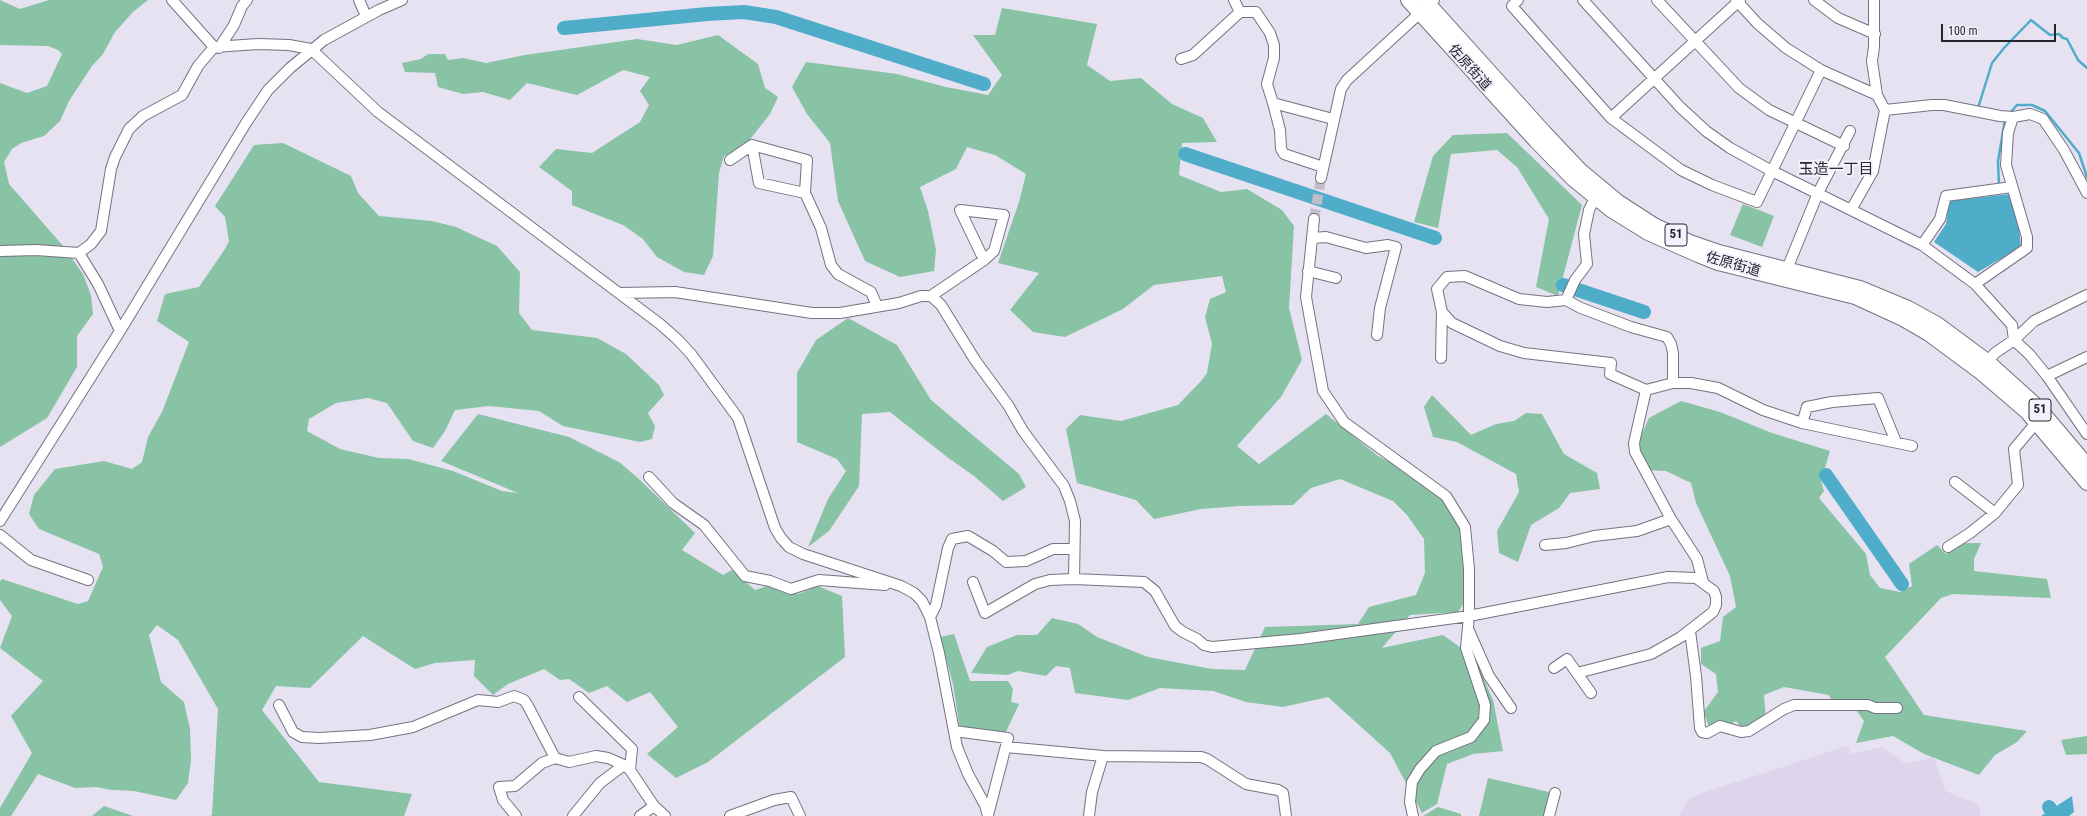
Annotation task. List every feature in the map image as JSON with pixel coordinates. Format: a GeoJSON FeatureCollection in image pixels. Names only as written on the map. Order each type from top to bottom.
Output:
{"type":"FeatureCollection","features":[{"type":"Feature","properties":{"kind":"highway","name":"佐原街道"},"geometry":{"type":"LineString","coordinates":[[1408,0],[1427,5],[1581,171],[1617,201],[1654,225],[1690,242],[1718,252],[1860,288],[1908,308],[1937,324],[1983,366],[2027,412],[2087,483]]}},
{"type":"Feature","properties":{"kind":"highway","name":"佐原街道"},"geometry":{"type":"LineString","coordinates":[[1427,5],[1536,141],[1595,198],[1634,225],[1681,249],[1718,262],[1818,286],[1855,297],[1875,305],[1929,334],[1983,366],[2038,407],[2087,465]]}},
{"type":"Feature","properties":{"kind":"street"},"geometry":{"type":"LineString","coordinates":[[172,0],[217,47]]}},
{"type":"Feature","properties":{"kind":"street"},"geometry":{"type":"LineString","coordinates":[[0,251],[36,250],[79,253],[91,244],[101,232],[111,169],[129,130],[143,116],[182,95],[198,66],[217,47],[234,25],[242,6],[247,0]]}},
{"type":"Feature","properties":{"kind":"street"},"geometry":{"type":"LineString","coordinates":[[359,0],[366,16]]}},
{"type":"Feature","properties":{"kind":"street"},"geometry":{"type":"LineString","coordinates":[[0,521],[120,331],[246,123],[268,90],[311,49],[366,16],[402,0]]}},
{"type":"Feature","properties":{"kind":"street"},"geometry":{"type":"LineString","coordinates":[[1234,0],[1240,12]]}},
{"type":"Feature","properties":{"kind":"street"},"geometry":{"type":"LineString","coordinates":[[1518,0],[1512,6],[1611,118],[1681,170],[1712,185],[1756,202],[1770,170],[1821,70]]}},
{"type":"Feature","properties":{"kind":"street"},"geometry":{"type":"LineString","coordinates":[[1583,0],[1654,79],[1706,131],[1730,148],[1770,170],[1922,245],[1975,284],[2012,325],[2014,340],[2030,355],[2047,376],[2084,424],[2087,434]]}},
{"type":"Feature","properties":{"kind":"street"},"geometry":{"type":"LineString","coordinates":[[1657,0],[1739,88],[1769,110],[1844,146]]}},
{"type":"Feature","properties":{"kind":"street"},"geometry":{"type":"LineString","coordinates":[[1814,0],[1838,18],[1874,34]]}},
{"type":"Feature","properties":{"kind":"street"},"geometry":{"type":"LineString","coordinates":[[1851,210],[1872,171],[1885,110],[1877,95],[1872,61],[1874,0]]}},
{"type":"Feature","properties":{"kind":"street"},"geometry":{"type":"LineString","coordinates":[[1611,118],[1738,1],[1757,23],[1786,48],[1821,70],[1877,95]]}},
{"type":"Feature","properties":{"kind":"street"},"geometry":{"type":"LineString","coordinates":[[1321,178],[1341,89],[1347,80],[1427,5]]}},
{"type":"Feature","properties":{"kind":"street"},"geometry":{"type":"LineString","coordinates":[[1181,59],[1193,55],[1240,12],[1256,12],[1270,33],[1274,45],[1274,58],[1268,84],[1280,130],[1281,149],[1284,154],[1323,167]]}},
{"type":"Feature","properties":{"kind":"street"},"geometry":{"type":"LineString","coordinates":[[217,47],[258,44],[289,45],[311,49],[378,112],[660,324],[677,339],[691,354],[738,418],[775,528],[785,542],[789,546],[817,559],[901,586],[914,593],[922,601],[930,617],[943,668],[957,747],[988,815]]}},
{"type":"Feature","properties":{"kind":"street"},"geometry":{"type":"LineString","coordinates":[[1273,102],[1333,120]]}},
{"type":"Feature","properties":{"kind":"street"},"geometry":{"type":"LineString","coordinates":[[1885,110],[1944,105],[2000,116],[2013,117],[2030,114],[2043,119],[2064,150],[2087,193]]}},
{"type":"Feature","properties":{"kind":"street"},"geometry":{"type":"LineString","coordinates":[[1975,284],[2027,248],[2026,232],[2012,187],[2006,158],[2008,132],[2013,117]]}},
{"type":"Feature","properties":{"kind":"street"},"geometry":{"type":"LineString","coordinates":[[1787,269],[1818,193],[1844,146],[1850,131]]}},
{"type":"Feature","properties":{"kind":"street"},"geometry":{"type":"LineString","coordinates":[[730,160],[752,145],[807,160],[804,193],[821,228],[831,265],[838,274],[871,292],[877,306]]}},
{"type":"Feature","properties":{"kind":"street"},"geometry":{"type":"LineString","coordinates":[[752,145],[760,183],[804,193]]}},
{"type":"Feature","properties":{"kind":"street"},"geometry":{"type":"LineString","coordinates":[[1922,245],[1940,219],[1946,196],[2012,187]]}},
{"type":"Feature","properties":{"kind":"street"},"geometry":{"type":"LineString","coordinates":[[1441,358],[1442,312],[1437,289],[1447,277],[1465,276],[1519,300],[1547,302],[1566,297],[1575,280],[1587,264],[1584,234],[1589,210],[1595,198]]}},
{"type":"Feature","properties":{"kind":"street"},"geometry":{"type":"LineString","coordinates":[[619,294],[675,292],[812,313],[840,312],[899,303],[921,296],[931,296],[984,260],[994,251],[1004,215],[960,210],[984,260]]}},
{"type":"Feature","properties":{"kind":"street"},"geometry":{"type":"LineString","coordinates":[[1314,219],[1306,297],[1323,391],[1344,422],[1446,496],[1465,527],[1468,553],[1469,616],[1466,648],[1485,705],[1484,720],[1471,737],[1436,751],[1420,769],[1412,782],[1410,802],[1413,816]]}},
{"type":"Feature","properties":{"kind":"street"},"geometry":{"type":"LineString","coordinates":[[1312,238],[1326,237],[1366,248],[1388,245],[1396,247],[1380,308],[1377,335]]}},
{"type":"Feature","properties":{"kind":"street"},"geometry":{"type":"LineString","coordinates":[[79,253],[98,284],[120,331]]}},
{"type":"Feature","properties":{"kind":"street"},"geometry":{"type":"LineString","coordinates":[[1308,271],[1336,278]]}},
{"type":"Feature","properties":{"kind":"street"},"geometry":{"type":"LineString","coordinates":[[1983,366],[1995,353],[2014,340],[2034,321],[2087,295]]}},
{"type":"Feature","properties":{"kind":"street"},"geometry":{"type":"LineString","coordinates":[[931,296],[941,305],[975,360],[1008,404],[1022,431],[1064,486],[1070,501],[1075,521],[1076,539],[1073,549],[1074,579]]}},
{"type":"Feature","properties":{"kind":"street"},"geometry":{"type":"LineString","coordinates":[[1566,297],[1581,308],[1630,327],[1667,337],[1671,344],[1673,353],[1673,383]]}},
{"type":"Feature","properties":{"kind":"street"},"geometry":{"type":"LineString","coordinates":[[1442,312],[1452,323],[1500,346],[1524,353],[1611,363],[1610,374],[1646,390],[1673,383],[1691,383],[1718,388],[1763,410],[1802,423],[1912,446]]}},
{"type":"Feature","properties":{"kind":"street"},"geometry":{"type":"LineString","coordinates":[[2047,376],[2087,357]]}},
{"type":"Feature","properties":{"kind":"street"},"geometry":{"type":"LineString","coordinates":[[1646,390],[1634,443],[1635,452],[1671,519],[1697,559],[1703,582]]}},
{"type":"Feature","properties":{"kind":"street"},"geometry":{"type":"LineString","coordinates":[[1802,423],[1807,407],[1832,402],[1878,398],[1896,442]]}},
{"type":"Feature","properties":{"kind":"street"},"geometry":{"type":"LineString","coordinates":[[1948,547],[1970,533],[1995,513],[2018,485],[2014,449],[2036,423]]}},
{"type":"Feature","properties":{"kind":"street"},"geometry":{"type":"LineString","coordinates":[[649,477],[673,503],[704,525],[745,576],[770,581],[792,589],[819,580],[901,586]]}},
{"type":"Feature","properties":{"kind":"street"},"geometry":{"type":"LineString","coordinates":[[1955,482],[1995,513]]}},
{"type":"Feature","properties":{"kind":"street"},"geometry":{"type":"LineString","coordinates":[[1545,544],[1566,543],[1594,536],[1637,531],[1671,519]]}},
{"type":"Feature","properties":{"kind":"street"},"geometry":{"type":"LineString","coordinates":[[0,534],[30,560],[88,580]]}},
{"type":"Feature","properties":{"kind":"street"},"geometry":{"type":"LineString","coordinates":[[930,617],[936,605],[948,548],[952,540],[968,536],[993,550],[1006,562],[1026,561],[1054,549],[1073,549]]}},
{"type":"Feature","properties":{"kind":"street"},"geometry":{"type":"LineString","coordinates":[[973,582],[985,613],[1036,584],[1050,580],[1074,579],[1144,582],[1155,591],[1175,626],[1204,645],[1212,647],[1301,639],[1469,616],[1651,579],[1696,578],[1714,591],[1716,605],[1713,612],[1690,631],[1651,654],[1577,673]]}},
{"type":"Feature","properties":{"kind":"street"},"geometry":{"type":"LineString","coordinates":[[1467,628],[1489,676],[1511,708]]}},
{"type":"Feature","properties":{"kind":"street"},"geometry":{"type":"LineString","coordinates":[[1690,631],[1696,676],[1700,728],[1702,732],[1707,733],[1720,726],[1741,732],[1750,731],[1778,712],[1794,705],[1868,705],[1874,708],[1897,708]]}},
{"type":"Feature","properties":{"kind":"street"},"geometry":{"type":"LineString","coordinates":[[1554,668],[1567,659],[1591,693]]}},
{"type":"Feature","properties":{"kind":"street"},"geometry":{"type":"LineString","coordinates":[[279,705],[293,732],[302,737],[319,738],[370,735],[413,727],[478,700],[498,702],[514,696],[524,700],[528,706],[555,758]]}},
{"type":"Feature","properties":{"kind":"street"},"geometry":{"type":"LineString","coordinates":[[573,816],[600,783],[627,768],[632,749],[580,697]]}},
{"type":"Feature","properties":{"kind":"street"},"geometry":{"type":"LineString","coordinates":[[954,731],[1008,738],[988,815]]}},
{"type":"Feature","properties":{"kind":"street"},"geometry":{"type":"LineString","coordinates":[[1006,747],[1103,756],[1201,757],[1207,759],[1246,784],[1278,790],[1283,793],[1286,816]]}},
{"type":"Feature","properties":{"kind":"street"},"geometry":{"type":"LineString","coordinates":[[516,816],[503,800],[499,787],[515,786],[524,780],[542,763],[555,758],[569,762],[596,756],[608,758],[627,768],[654,806],[665,816]]}},
{"type":"Feature","properties":{"kind":"street"},"geometry":{"type":"LineString","coordinates":[[1089,816],[1092,792],[1103,756]]}},
{"type":"Feature","properties":{"kind":"street"},"geometry":{"type":"LineString","coordinates":[[1549,816],[1555,794]]}},
{"type":"Feature","properties":{"kind":"street"},"geometry":{"type":"LineString","coordinates":[[730,816],[774,800],[790,797],[800,816]]}},
{"type":"Feature","properties":{"kind":"street"},"geometry":{"type":"LineString","coordinates":[[640,816],[654,806]]}},
{"type":"Feature","properties":{"kind":"shaded area"},"geometry":{"type":"Polygon","coordinates":[[[1847,746],[1851,754],[1882,747],[1906,764],[1934,757],[1945,791],[1978,804],[1981,816],[1679,816],[1688,800],[1696,795],[1847,746]]]}},
{"type":"Feature","properties":{"kind":"green space"},"geometry":{"type":"Polygon","coordinates":[[[0,0],[20,9],[49,0],[148,0],[133,12],[115,32],[103,54],[92,66],[69,101],[60,121],[44,136],[21,143],[12,149],[4,162],[9,184],[64,247],[0,246],[0,83],[27,93],[47,86],[62,54],[58,50],[48,46],[0,45],[0,0]]]}},
{"type":"Feature","properties":{"kind":"green space"},"geometry":{"type":"Polygon","coordinates":[[[1002,8],[1097,24],[1087,65],[1110,81],[1141,78],[1172,104],[1203,118],[1217,142],[1182,143],[1179,175],[1221,192],[1247,189],[1282,210],[1294,226],[1289,308],[1302,360],[1281,397],[1237,446],[1259,464],[1326,414],[1378,456],[1421,478],[1445,499],[1462,527],[1465,575],[1464,603],[1458,612],[1410,615],[1382,648],[1443,635],[1474,657],[1493,700],[1503,751],[1473,754],[1447,764],[1437,804],[1422,813],[1390,753],[1328,697],[1283,707],[1246,702],[1213,691],[1160,688],[1128,700],[1075,693],[1070,668],[1056,666],[1046,676],[1018,671],[1008,675],[971,673],[987,647],[1017,635],[1037,635],[1052,618],[1078,624],[1097,637],[1148,657],[1212,669],[1245,670],[1265,627],[1358,624],[1369,607],[1416,595],[1425,573],[1424,539],[1407,515],[1393,501],[1340,479],[1311,488],[1293,505],[1240,506],[1201,509],[1154,519],[1136,500],[1077,483],[1066,429],[1080,415],[1121,421],[1178,405],[1207,373],[1212,344],[1205,317],[1210,299],[1226,292],[1222,276],[1154,285],[1123,309],[1065,337],[1033,332],[1010,310],[1039,273],[998,263],[1019,202],[1026,174],[995,155],[967,147],[956,169],[920,187],[928,211],[936,250],[934,271],[900,277],[865,261],[838,201],[830,143],[807,114],[792,87],[806,62],[897,74],[946,87],[988,95],[1002,75],[973,35],[995,35],[1002,8]]]}},
{"type":"Feature","properties":{"kind":"green space"},"geometry":{"type":"Polygon","coordinates":[[[718,35],[758,64],[765,88],[778,97],[770,114],[744,147],[724,156],[719,173],[713,256],[704,275],[684,272],[657,257],[643,239],[623,225],[572,205],[572,191],[539,167],[556,149],[592,153],[640,122],[649,105],[640,91],[650,77],[623,70],[577,95],[527,83],[510,100],[483,92],[463,94],[438,87],[435,73],[405,72],[402,63],[421,59],[428,54],[445,54],[448,60],[463,58],[486,63],[525,55],[637,39],[677,45],[718,35]]]}},
{"type":"Feature","properties":{"kind":"green space"},"geometry":{"type":"Polygon","coordinates":[[[1507,133],[1582,205],[1558,296],[1536,287],[1549,219],[1517,167],[1497,150],[1451,154],[1438,228],[1414,222],[1433,156],[1453,135],[1507,133]]]}},
{"type":"Feature","properties":{"kind":"green space"},"geometry":{"type":"Polygon","coordinates":[[[283,143],[351,176],[358,193],[379,216],[432,221],[456,227],[497,246],[520,272],[519,313],[532,330],[597,338],[626,354],[659,385],[664,395],[648,413],[655,426],[652,439],[640,442],[563,426],[539,411],[489,406],[455,410],[445,431],[433,448],[413,441],[387,403],[368,398],[336,403],[309,419],[307,431],[340,449],[379,458],[408,459],[453,471],[502,491],[518,493],[441,461],[478,414],[569,437],[619,462],[639,479],[695,533],[682,550],[723,575],[732,570],[755,590],[767,586],[798,594],[818,586],[842,596],[845,657],[708,762],[676,778],[647,754],[678,727],[650,692],[627,702],[607,686],[589,693],[569,679],[560,680],[544,669],[508,684],[493,695],[474,676],[475,660],[435,663],[415,669],[363,636],[310,688],[276,686],[262,710],[319,782],[412,794],[404,816],[210,816],[212,815],[218,709],[178,640],[157,625],[149,635],[161,682],[184,702],[190,729],[191,760],[188,783],[176,800],[134,791],[112,790],[96,787],[75,788],[38,774],[11,816],[0,816],[0,808],[32,753],[11,716],[43,681],[0,648],[12,616],[0,600],[0,582],[2,579],[78,604],[88,601],[103,567],[99,554],[39,529],[29,514],[34,495],[55,469],[104,461],[132,469],[142,462],[148,437],[162,412],[189,342],[157,321],[165,294],[199,287],[229,241],[225,217],[215,206],[254,145],[283,143]]]}},
{"type":"Feature","properties":{"kind":"green space"},"geometry":{"type":"Polygon","coordinates":[[[1743,204],[1774,216],[1762,247],[1730,235],[1743,204]]]}},
{"type":"Feature","properties":{"kind":"green space"},"geometry":{"type":"Polygon","coordinates":[[[0,255],[71,257],[83,274],[91,295],[93,314],[77,336],[77,367],[47,418],[0,447],[0,255]]]}},
{"type":"Feature","properties":{"kind":"green space"},"geometry":{"type":"Polygon","coordinates":[[[848,318],[897,345],[931,400],[1019,474],[1026,487],[1003,501],[974,476],[947,457],[890,412],[862,414],[859,486],[829,531],[808,547],[828,499],[846,471],[837,459],[797,442],[797,373],[816,340],[848,318]]]}},
{"type":"Feature","properties":{"kind":"green space"},"geometry":{"type":"Polygon","coordinates":[[[1432,395],[1471,435],[1496,424],[1514,421],[1526,413],[1542,414],[1564,454],[1597,473],[1600,489],[1570,493],[1559,508],[1531,525],[1518,562],[1499,553],[1497,531],[1519,492],[1516,474],[1457,442],[1433,437],[1424,407],[1432,395]]]}},
{"type":"Feature","properties":{"kind":"green space"},"geometry":{"type":"Polygon","coordinates":[[[1681,401],[1720,412],[1772,433],[1830,451],[1821,481],[1824,491],[1819,498],[1866,554],[1870,575],[1880,588],[1900,592],[1912,586],[1909,564],[1937,545],[1946,554],[1965,543],[1981,543],[1974,559],[1974,571],[2047,579],[2051,598],[1953,594],[1941,598],[1885,657],[1924,715],[2027,731],[2017,742],[1995,755],[1979,775],[1924,754],[1893,736],[1856,743],[1864,721],[1856,710],[1835,708],[1829,695],[1784,687],[1764,695],[1766,721],[1749,737],[1736,721],[1711,735],[1704,711],[1718,692],[1716,674],[1701,664],[1701,648],[1720,641],[1723,617],[1736,607],[1730,576],[1696,503],[1691,483],[1666,471],[1645,470],[1638,443],[1649,418],[1681,401]]]}},
{"type":"Feature","properties":{"kind":"green space"},"geometry":{"type":"Polygon","coordinates":[[[954,634],[970,681],[1008,681],[1013,689],[1011,702],[1019,704],[1005,734],[960,730],[953,684],[940,637],[954,634]]]}},
{"type":"Feature","properties":{"kind":"green space"},"geometry":{"type":"Polygon","coordinates":[[[2087,736],[2087,754],[2066,755],[2061,740],[2087,736]]]}},
{"type":"Feature","properties":{"kind":"green space"},"geometry":{"type":"Polygon","coordinates":[[[1488,778],[1549,792],[1544,816],[1479,816],[1488,778]]]}},
{"type":"Feature","properties":{"kind":"green space"},"geometry":{"type":"Polygon","coordinates":[[[104,806],[133,816],[92,816],[104,806]]]}},
{"type":"Feature","properties":{"kind":"green space"},"geometry":{"type":"Polygon","coordinates":[[[1438,807],[1461,814],[1461,816],[1423,816],[1438,807]]]}},
{"type":"Feature","properties":{"kind":"water"},"geometry":{"type":"Polygon","coordinates":[[[2010,194],[2018,218],[2021,247],[1978,272],[1934,242],[1946,224],[1949,201],[2010,194]]]}},
{"type":"Feature","properties":{"kind":"water"},"geometry":{"type":"Polygon","coordinates":[[[2072,796],[2074,812],[2069,816],[2041,816],[2072,796]]]}},
{"type":"Feature","properties":{"kind":"waterway"},"geometry":{"type":"LineString","coordinates":[[564,28],[707,14],[744,12],[776,17],[984,84]]}},
{"type":"Feature","properties":{"kind":"waterway"},"geometry":{"type":"LineString","coordinates":[[1978,108],[1992,63],[2031,20],[2050,35],[2059,34],[2063,38],[2067,39],[2078,60],[2087,68]]}},
{"type":"Feature","properties":{"kind":"waterway"},"geometry":{"type":"LineString","coordinates":[[2009,114],[2017,105],[2032,105],[2045,111],[2079,153],[2087,177]]}},
{"type":"Feature","properties":{"kind":"waterway"},"geometry":{"type":"LineString","coordinates":[[1999,186],[1998,161],[2005,120]]}},
{"type":"Feature","properties":{"kind":"waterway"},"geometry":{"type":"LineString","coordinates":[[1185,154],[1435,238]]}},
{"type":"Feature","properties":{"kind":"waterway"},"geometry":{"type":"LineString","coordinates":[[1563,285],[1644,312]]}},
{"type":"Feature","properties":{"kind":"waterway"},"geometry":{"type":"LineString","coordinates":[[1826,475],[1902,584]]}},
{"type":"Feature","properties":{"kind":"waterway"},"geometry":{"type":"LineString","coordinates":[[2049,807],[2055,816]]}},
{"type":"Feature","properties":{"kind":"tunnel"},"geometry":{"type":"LineString","coordinates":[[1314,219],[1321,178]]}},
{"type":"Feature","properties":{"kind":"district","name":"玉造一丁目"},"geometry":{"type":"Point","coordinates":[1836,170]}}]}
